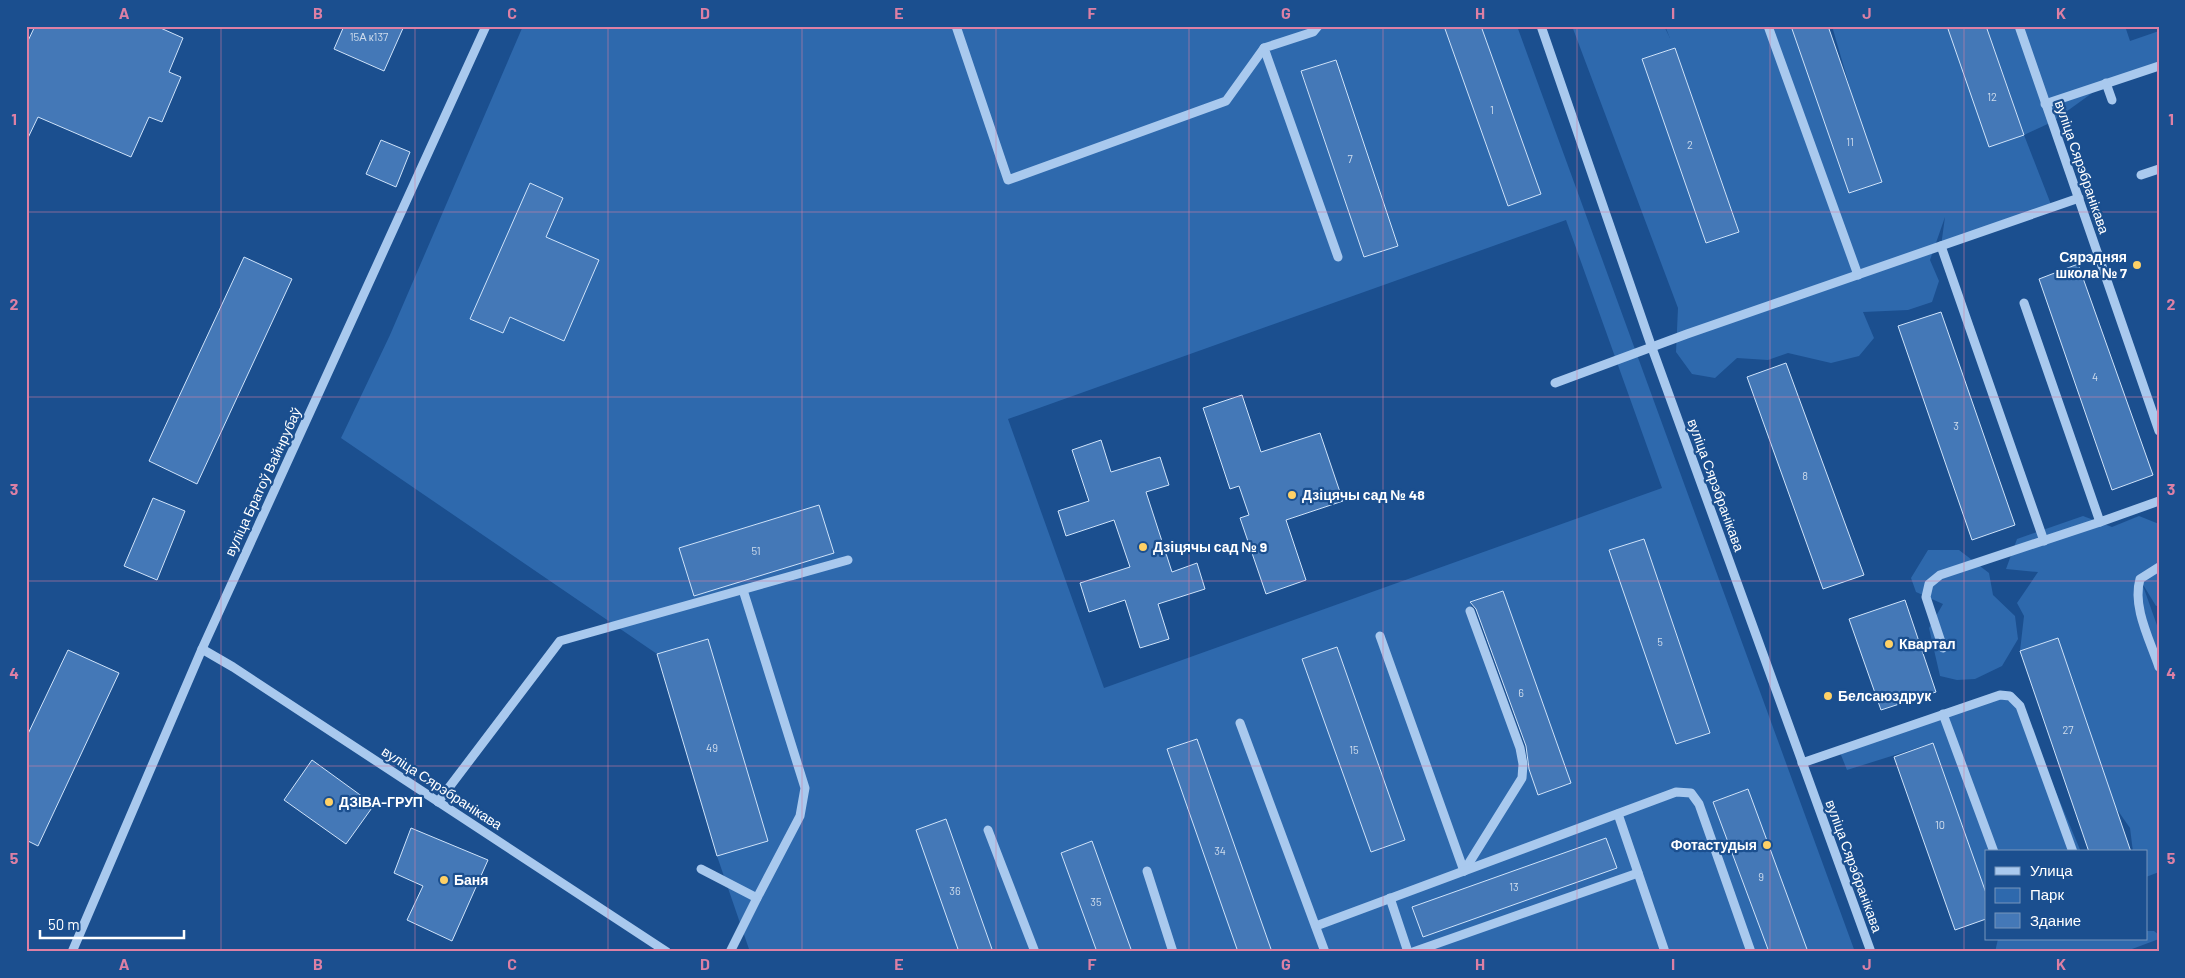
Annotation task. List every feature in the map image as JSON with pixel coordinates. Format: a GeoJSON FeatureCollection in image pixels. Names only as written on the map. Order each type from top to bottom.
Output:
{"type":"FeatureCollection","features":[{"type":"Feature","properties":{"kind":"street","name":"вуліца Братоў Вайнрубаў"},"geometry":{"type":"LineString","coordinates":[[72,952],[202,649],[486,26]]}},
{"type":"Feature","properties":{"kind":"street"},"geometry":{"type":"LineString","coordinates":[[956,26],[1008,180],[1226,101],[1264,48],[1313,32],[1318,26]]}},
{"type":"Feature","properties":{"kind":"street","name":"вуліца Сярэбранікава"},"geometry":{"type":"LineString","coordinates":[[1541,26],[1652,348],[1871,952]]}},
{"type":"Feature","properties":{"kind":"street"},"geometry":{"type":"LineString","coordinates":[[1768,26],[1858,275]]}},
{"type":"Feature","properties":{"kind":"street","name":"вуліца Сярэбранікава"},"geometry":{"type":"LineString","coordinates":[[2019,26],[2159,431]]}},
{"type":"Feature","properties":{"kind":"street"},"geometry":{"type":"LineString","coordinates":[[1264,48],[1338,257]]}},
{"type":"Feature","properties":{"kind":"street"},"geometry":{"type":"LineString","coordinates":[[2045,104],[2159,66]]}},
{"type":"Feature","properties":{"kind":"street"},"geometry":{"type":"LineString","coordinates":[[2106,83],[2112,100]]}},
{"type":"Feature","properties":{"kind":"street"},"geometry":{"type":"LineString","coordinates":[[2141,175],[2159,169]]}},
{"type":"Feature","properties":{"kind":"street"},"geometry":{"type":"LineString","coordinates":[[1554,383],[1687,334],[2078,198]]}},
{"type":"Feature","properties":{"kind":"street"},"geometry":{"type":"LineString","coordinates":[[1941,246],[2044,541]]}},
{"type":"Feature","properties":{"kind":"street"},"geometry":{"type":"LineString","coordinates":[[2024,303],[2100,522]]}},
{"type":"Feature","properties":{"kind":"street"},"geometry":{"type":"LineString","coordinates":[[1943,648],[1926,597],[1929,584],[1940,575],[2159,501]]}},
{"type":"Feature","properties":{"kind":"street"},"geometry":{"type":"LineString","coordinates":[[438,802],[560,641],[848,560]]}},
{"type":"Feature","properties":{"kind":"street"},"geometry":{"type":"LineString","coordinates":[[2159,567],[2140,579],[2137,592],[2140,609],[2159,667]]}},
{"type":"Feature","properties":{"kind":"street"},"geometry":{"type":"LineString","coordinates":[[730,952],[800,816],[805,788],[742,590]]}},
{"type":"Feature","properties":{"kind":"street"},"geometry":{"type":"LineString","coordinates":[[1464,871],[1522,778],[1523,764],[1520,748],[1470,611]]}},
{"type":"Feature","properties":{"kind":"street"},"geometry":{"type":"LineString","coordinates":[[1380,636],[1464,871]]}},
{"type":"Feature","properties":{"kind":"street","name":"вуліца Сярэбранікава"},"geometry":{"type":"LineString","coordinates":[[202,649],[667,952]]}},
{"type":"Feature","properties":{"kind":"street"},"geometry":{"type":"LineString","coordinates":[[1802,763],[2000,695],[2010,696],[2020,706],[2072,850]]}},
{"type":"Feature","properties":{"kind":"street"},"geometry":{"type":"LineString","coordinates":[[1943,714],[1993,850]]}},
{"type":"Feature","properties":{"kind":"street"},"geometry":{"type":"LineString","coordinates":[[1240,723],[1325,952]]}},
{"type":"Feature","properties":{"kind":"street"},"geometry":{"type":"LineString","coordinates":[[1316,926],[1676,792],[1691,793],[1699,804],[1751,952]]}},
{"type":"Feature","properties":{"kind":"street"},"geometry":{"type":"LineString","coordinates":[[1618,814],[1665,952]]}},
{"type":"Feature","properties":{"kind":"street"},"geometry":{"type":"LineString","coordinates":[[988,830],[1035,952]]}},
{"type":"Feature","properties":{"kind":"street"},"geometry":{"type":"LineString","coordinates":[[701,870],[757,898]]}},
{"type":"Feature","properties":{"kind":"street"},"geometry":{"type":"LineString","coordinates":[[1147,870],[1173,952]]}},
{"type":"Feature","properties":{"kind":"street"},"geometry":{"type":"LineString","coordinates":[[1413,952],[1638,873]]}},
{"type":"Feature","properties":{"kind":"street"},"geometry":{"type":"LineString","coordinates":[[1390,898],[1408,952]]}},
{"type":"Feature","properties":{"kind":"green space"},"geometry":{"type":"Polygon","coordinates":[[[523,26],[1444,26],[1508,206],[1541,194],[1481,26],[1517,26],[1855,952],[1808,952],[1747,789],[1713,802],[1769,952],[1272,952],[1197,739],[1168,749],[1238,952],[1132,952],[1092,842],[1061,853],[1097,952],[993,952],[946,820],[959,952],[750,952],[717,856],[768,841],[708,639],[657,654],[341,438],[390,335],[523,26]],[[1335,60],[1301,72],[1364,257],[1398,246],[1335,60]],[[1566,220],[1008,419],[1104,688],[1662,488],[1566,220]],[[819,505],[679,548],[694,596],[833,553],[819,505]],[[1644,539],[1610,551],[1676,744],[1710,733],[1644,539]],[[1503,591],[1470,602],[1538,795],[1571,783],[1503,591]],[[1337,647],[1302,659],[1371,852],[1405,840],[1337,647]]]}},
{"type":"Feature","properties":{"kind":"green space"},"geometry":{"type":"Polygon","coordinates":[[[1572,26],[1664,26],[1670,38],[1665,26],[1791,26],[1849,193],[1882,182],[1854,102],[1832,26],[1947,26],[2024,135],[2052,207],[1941,246],[1945,217],[1930,260],[1939,281],[1932,302],[1908,310],[1863,312],[1874,338],[1859,356],[1831,363],[1788,353],[1768,360],[1737,358],[1715,378],[1692,374],[1676,352],[1678,308],[1572,26]],[[1675,48],[1642,59],[1706,243],[1739,231],[1675,48]]]}},
{"type":"Feature","properties":{"kind":"green space"},"geometry":{"type":"Polygon","coordinates":[[[1986,26],[2125,26],[2130,41],[2159,31],[2159,65],[2106,83],[2052,122],[2024,135],[1986,26]]]}},
{"type":"Feature","properties":{"kind":"green space"},"geometry":{"type":"Polygon","coordinates":[[[2083,516],[2112,527],[2139,516],[2159,524],[2159,605],[2156,606],[2142,583],[2159,631],[2159,872],[2148,876],[2148,850],[2133,850],[2130,828],[2116,808],[2058,639],[2020,651],[2024,616],[2017,603],[2038,572],[2006,569],[2017,539],[2083,516]]]}},
{"type":"Feature","properties":{"kind":"green space"},"geometry":{"type":"Polygon","coordinates":[[[1928,550],[1959,550],[1989,573],[1993,595],[2015,616],[2018,639],[2002,666],[1975,679],[1957,680],[1940,676],[1929,628],[1943,604],[1916,592],[1911,578],[1928,550]]]}},
{"type":"Feature","properties":{"kind":"green space"},"geometry":{"type":"Polygon","coordinates":[[[2000,695],[2020,706],[2080,850],[1985,850],[1985,890],[1933,743],[1847,770],[1839,750],[2000,695]]]}},
{"type":"Feature","properties":{"kind":"green space"},"geometry":{"type":"Polygon","coordinates":[[[2148,931],[2154,931],[2159,935],[2159,939],[2124,952],[1995,952],[1998,940],[2148,940],[2148,931]]]}},
{"type":"Feature","properties":{"kind":"building"},"geometry":{"type":"Polygon","coordinates":[[[35,26],[156,26],[183,38],[169,72],[181,77],[162,122],[149,117],[131,157],[38,117],[26,142],[26,45],[35,26]]]}},
{"type":"Feature","properties":{"kind":"building"},"geometry":{"type":"Polygon","coordinates":[[[344,26],[404,26],[384,71],[334,49],[344,26]]]}},
{"type":"Feature","properties":{"kind":"building"},"geometry":{"type":"Polygon","coordinates":[[[1444,26],[1481,26],[1541,194],[1508,206],[1444,26]]]}},
{"type":"Feature","properties":{"kind":"building"},"geometry":{"type":"Polygon","coordinates":[[[1791,26],[1828,26],[1882,182],[1849,193],[1791,26]]]}},
{"type":"Feature","properties":{"kind":"building"},"geometry":{"type":"Polygon","coordinates":[[[1947,26],[1986,26],[2024,135],[1989,147],[1947,26]]]}},
{"type":"Feature","properties":{"kind":"building"},"geometry":{"type":"Polygon","coordinates":[[[1675,48],[1739,232],[1706,243],[1642,59],[1675,48]]]}},
{"type":"Feature","properties":{"kind":"building"},"geometry":{"type":"Polygon","coordinates":[[[1336,60],[1398,246],[1364,257],[1301,71],[1336,60]]]}},
{"type":"Feature","properties":{"kind":"building"},"geometry":{"type":"Polygon","coordinates":[[[381,140],[410,152],[396,187],[366,174],[381,140]]]}},
{"type":"Feature","properties":{"kind":"building"},"geometry":{"type":"Polygon","coordinates":[[[530,183],[563,198],[546,237],[599,260],[564,341],[510,317],[503,333],[470,319],[530,183]]]}},
{"type":"Feature","properties":{"kind":"building"},"geometry":{"type":"Polygon","coordinates":[[[244,257],[292,279],[197,484],[149,461],[244,257]]]}},
{"type":"Feature","properties":{"kind":"building"},"geometry":{"type":"Polygon","coordinates":[[[2078,264],[2153,475],[2112,490],[2039,279],[2078,264]]]}},
{"type":"Feature","properties":{"kind":"building"},"geometry":{"type":"Polygon","coordinates":[[[1941,312],[2015,525],[1972,540],[1898,326],[1941,312]]]}},
{"type":"Feature","properties":{"kind":"building"},"geometry":{"type":"Polygon","coordinates":[[[1786,363],[1864,575],[1823,589],[1747,377],[1786,363]]]}},
{"type":"Feature","properties":{"kind":"building","name":"Дзіцячы сад № 48"},"geometry":{"type":"Polygon","coordinates":[[[1242,395],[1261,452],[1320,433],[1343,501],[1286,520],[1306,580],[1266,594],[1240,518],[1249,515],[1239,486],[1230,489],[1203,408],[1242,395]]]}},
{"type":"Feature","properties":{"kind":"building","name":"Дзіцячы сад № 9"},"geometry":{"type":"Polygon","coordinates":[[[1101,440],[1111,472],[1160,457],[1169,485],[1146,492],[1172,572],[1197,563],[1205,589],[1158,604],[1169,639],[1140,648],[1125,600],[1089,612],[1080,583],[1130,567],[1114,520],[1066,536],[1058,511],[1089,501],[1072,450],[1101,440]]]}},
{"type":"Feature","properties":{"kind":"building"},"geometry":{"type":"Polygon","coordinates":[[[153,498],[185,511],[157,580],[124,566],[153,498]]]}},
{"type":"Feature","properties":{"kind":"building"},"geometry":{"type":"Polygon","coordinates":[[[819,505],[834,553],[694,596],[679,548],[819,505]]]}},
{"type":"Feature","properties":{"kind":"building"},"geometry":{"type":"Polygon","coordinates":[[[1644,539],[1710,733],[1676,744],[1609,550],[1644,539]]]}},
{"type":"Feature","properties":{"kind":"building"},"geometry":{"type":"Polygon","coordinates":[[[1503,591],[1571,783],[1538,795],[1529,769],[1526,746],[1476,609],[1470,602],[1503,591]]]}},
{"type":"Feature","properties":{"kind":"building","name":"Квартал"},"geometry":{"type":"Polygon","coordinates":[[[1905,600],[1936,692],[1881,710],[1849,619],[1905,600]]]}},
{"type":"Feature","properties":{"kind":"building"},"geometry":{"type":"Polygon","coordinates":[[[2058,638],[2130,850],[2088,850],[2020,651],[2058,638]]]}},
{"type":"Feature","properties":{"kind":"building"},"geometry":{"type":"Polygon","coordinates":[[[708,639],[768,841],[717,856],[657,654],[708,639]]]}},
{"type":"Feature","properties":{"kind":"building"},"geometry":{"type":"Polygon","coordinates":[[[1337,647],[1405,840],[1371,852],[1302,659],[1337,647]]]}},
{"type":"Feature","properties":{"kind":"building"},"geometry":{"type":"Polygon","coordinates":[[[68,650],[119,673],[38,846],[26,840],[26,738],[68,650]]]}},
{"type":"Feature","properties":{"kind":"building"},"geometry":{"type":"Polygon","coordinates":[[[1197,739],[1272,952],[1238,952],[1167,749],[1197,739]]]}},
{"type":"Feature","properties":{"kind":"building"},"geometry":{"type":"Polygon","coordinates":[[[1933,743],[1985,890],[1985,919],[1955,930],[1894,757],[1933,743]]]}},
{"type":"Feature","properties":{"kind":"building","name":"ДЗІВА-ГРУП"},"geometry":{"type":"Polygon","coordinates":[[[312,760],[374,805],[346,844],[284,800],[312,760]]]}},
{"type":"Feature","properties":{"kind":"building"},"geometry":{"type":"Polygon","coordinates":[[[1748,789],[1808,952],[1769,952],[1713,802],[1748,789]]]}},
{"type":"Feature","properties":{"kind":"building"},"geometry":{"type":"Polygon","coordinates":[[[946,819],[993,952],[959,952],[916,830],[946,819]]]}},
{"type":"Feature","properties":{"kind":"building","name":"Баня"},"geometry":{"type":"Polygon","coordinates":[[[411,828],[488,860],[452,941],[407,920],[423,886],[394,873],[411,828]]]}},
{"type":"Feature","properties":{"kind":"building"},"geometry":{"type":"Polygon","coordinates":[[[1606,838],[1617,868],[1423,937],[1412,907],[1606,838]]]}},
{"type":"Feature","properties":{"kind":"building"},"geometry":{"type":"Polygon","coordinates":[[[1092,841],[1132,952],[1097,952],[1061,853],[1092,841]]]}},
{"type":"Feature","properties":{"kind":"place","name":"Сярэдняя школа № 7"},"geometry":{"type":"Point","coordinates":[2137,265]}},
{"type":"Feature","properties":{"kind":"place","name":"Дзіцячы сад № 48"},"geometry":{"type":"Point","coordinates":[1292,495]}},
{"type":"Feature","properties":{"kind":"place","name":"Дзіцячы сад № 9"},"geometry":{"type":"Point","coordinates":[1143,547]}},
{"type":"Feature","properties":{"kind":"place","name":"Квартал"},"geometry":{"type":"Point","coordinates":[1889,644]}},
{"type":"Feature","properties":{"kind":"place","name":"Белсаюздрук"},"geometry":{"type":"Point","coordinates":[1828,696]}},
{"type":"Feature","properties":{"kind":"place","name":"ДЗІВА-ГРУП"},"geometry":{"type":"Point","coordinates":[329,802]}},
{"type":"Feature","properties":{"kind":"place","name":"Фотастудыя"},"geometry":{"type":"Point","coordinates":[1767,845]}},
{"type":"Feature","properties":{"kind":"place","name":"Баня"},"geometry":{"type":"Point","coordinates":[444,880]}}]}
